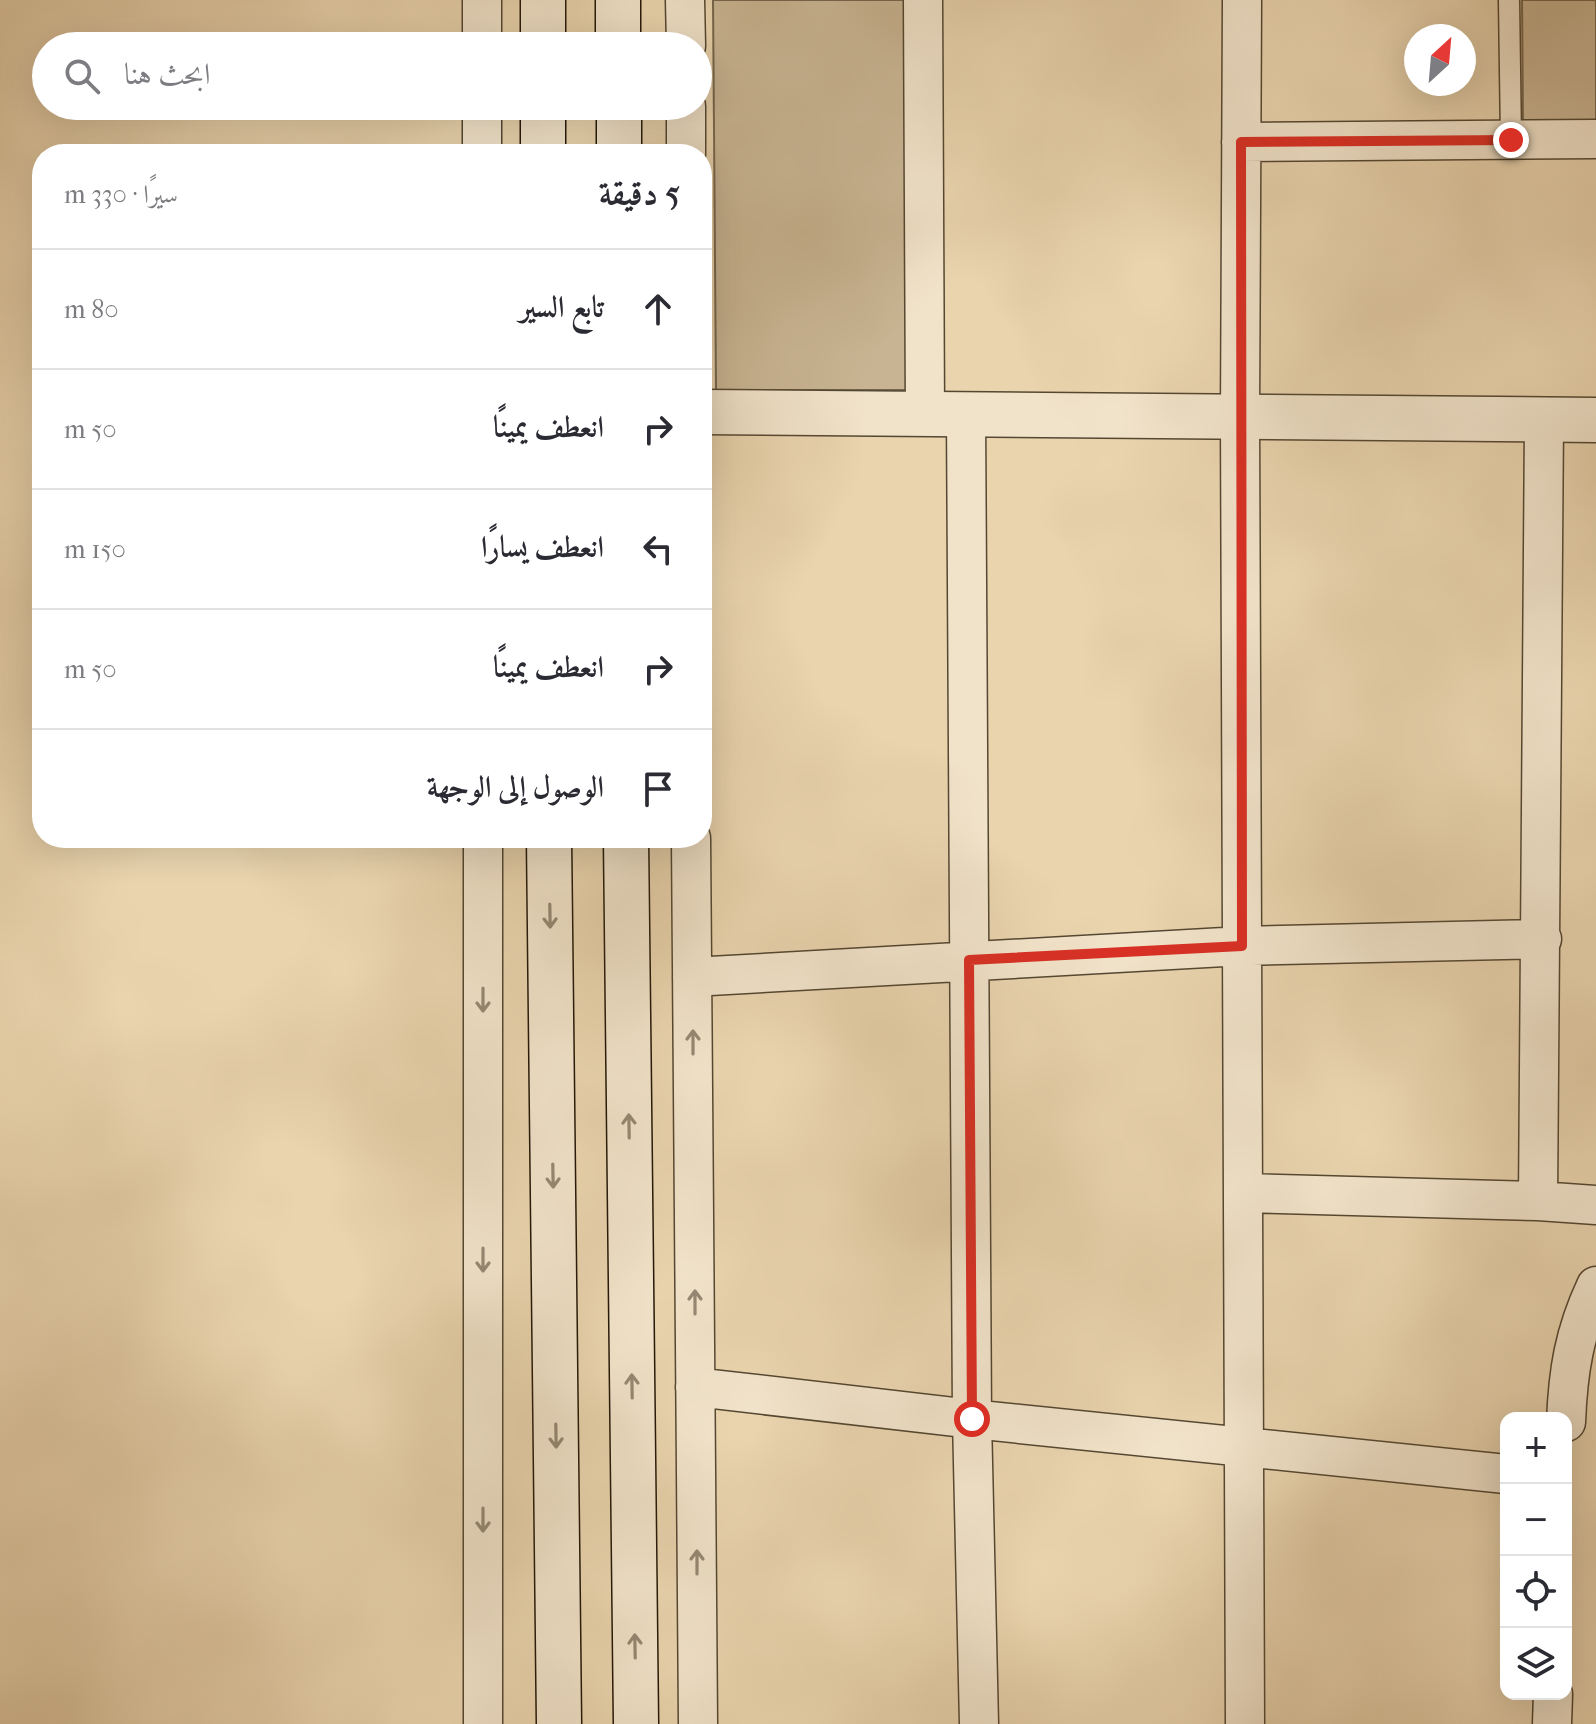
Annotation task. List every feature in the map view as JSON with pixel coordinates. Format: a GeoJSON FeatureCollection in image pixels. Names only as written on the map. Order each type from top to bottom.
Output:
{"type":"FeatureCollection","features":[{"type":"Feature","properties":{"kind":"main road"},"geometry":{"type":"LineString","coordinates":[[543,0],[543,32]]}},
{"type":"Feature","properties":{"kind":"main road"},"geometry":{"type":"LineString","coordinates":[[618,0],[618,32]]}},
{"type":"Feature","properties":{"kind":"main road"},"geometry":{"type":"LineString","coordinates":[[543,120],[543,144]]}},
{"type":"Feature","properties":{"kind":"main road"},"geometry":{"type":"LineString","coordinates":[[619,120],[619,144]]}},
{"type":"Feature","properties":{"kind":"main road"},"geometry":{"type":"LineString","coordinates":[[712,412],[1596,420]]}},
{"type":"Feature","properties":{"kind":"main road"},"geometry":{"type":"LineString","coordinates":[[549,848],[559,1724]]}},
{"type":"Feature","properties":{"kind":"main road"},"geometry":{"type":"LineString","coordinates":[[626,848],[636,1724]]}},
{"type":"Feature","properties":{"kind":"street"},"geometry":{"type":"LineString","coordinates":[[482,0],[482,32]]}},
{"type":"Feature","properties":{"kind":"street"},"geometry":{"type":"LineString","coordinates":[[685,0],[686,32]]}},
{"type":"Feature","properties":{"kind":"street"},"geometry":{"type":"LineString","coordinates":[[923,0],[969,960],[972,1419],[979,1724]]}},
{"type":"Feature","properties":{"kind":"street"},"geometry":{"type":"LineString","coordinates":[[1242,0],[1240,417],[1245,1724]]}},
{"type":"Feature","properties":{"kind":"street"},"geometry":{"type":"LineString","coordinates":[[482,120],[482,144]]}},
{"type":"Feature","properties":{"kind":"street"},"geometry":{"type":"LineString","coordinates":[[686,120],[686,144]]}},
{"type":"Feature","properties":{"kind":"street"},"geometry":{"type":"LineString","coordinates":[[1241,142],[1596,139]]}},
{"type":"Feature","properties":{"kind":"street"},"geometry":{"type":"LineString","coordinates":[[1538,1201],[1544,419]]}},
{"type":"Feature","properties":{"kind":"street"},"geometry":{"type":"LineString","coordinates":[[483,848],[483,1724]]}},
{"type":"Feature","properties":{"kind":"street"},"geometry":{"type":"LineString","coordinates":[[691,848],[698,1724]]}},
{"type":"Feature","properties":{"kind":"street"},"geometry":{"type":"LineString","coordinates":[[692,977],[1242,946],[1542,939]]}},
{"type":"Feature","properties":{"kind":"street"},"geometry":{"type":"LineString","coordinates":[[1243,1193],[1596,1205]]}},
{"type":"Feature","properties":{"kind":"street"},"geometry":{"type":"LineString","coordinates":[[1567,1412],[1568,1385],[1580,1319],[1596,1286]]}},
{"type":"Feature","properties":{"kind":"street"},"geometry":{"type":"LineString","coordinates":[[695,1387],[1500,1473]]}},
{"type":"Feature","properties":{"kind":"street"},"geometry":{"type":"LineString","coordinates":[[1552,1724],[1553,1700]]}},
{"type":"Feature","properties":{"kind":"lane"},"geometry":{"type":"LineString","coordinates":[[1509,0],[1511,140]]}},
{"type":"Feature","properties":{"kind":"shaded area"},"geometry":{"type":"Polygon","coordinates":[[[713,0],[906,0],[909,390],[716,390],[713,0]]]}},
{"type":"Feature","properties":{"kind":"shaded area"},"geometry":{"type":"Polygon","coordinates":[[[1522,0],[1596,0],[1596,122],[1523,123],[1522,0]]]}},
{"type":"Feature","properties":{"kind":"route"},"geometry":{"type":"LineString","coordinates":[[972,1419],[969,960],[1242,946],[1241,142],[1511,140]]}}]}
